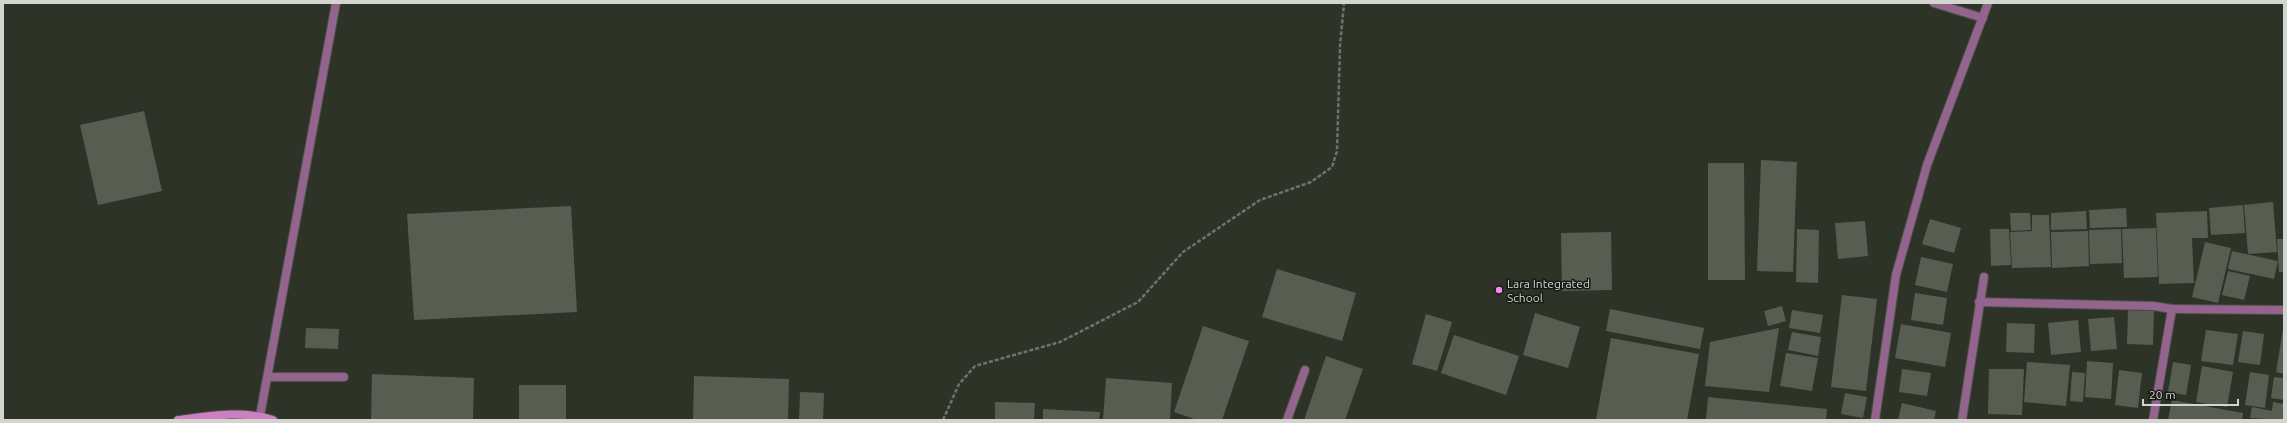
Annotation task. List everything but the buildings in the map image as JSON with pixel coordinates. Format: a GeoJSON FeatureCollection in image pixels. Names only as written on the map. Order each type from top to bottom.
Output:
{"type":"FeatureCollection","features":[{"type":"Feature","properties":{"kind":"street"},"geometry":{"type":"LineString","coordinates":[[260,416],[336,3]]}},
{"type":"Feature","properties":{"kind":"street"},"geometry":{"type":"LineString","coordinates":[[1934,3],[1983,18]]}},
{"type":"Feature","properties":{"kind":"street"},"geometry":{"type":"LineString","coordinates":[[1875,420],[1896,275],[1927,164],[1988,3]]}},
{"type":"Feature","properties":{"kind":"street"},"geometry":{"type":"LineString","coordinates":[[1962,420],[1984,277]]}},
{"type":"Feature","properties":{"kind":"street"},"geometry":{"type":"LineString","coordinates":[[1979,302],[2154,306],[2172,309],[2284,310]]}},
{"type":"Feature","properties":{"kind":"street"},"geometry":{"type":"LineString","coordinates":[[2153,420],[2172,309]]}},
{"type":"Feature","properties":{"kind":"street"},"geometry":{"type":"LineString","coordinates":[[1287,420],[1305,370]]}},
{"type":"Feature","properties":{"kind":"street"},"geometry":{"type":"LineString","coordinates":[[268,377],[344,377]]}},
{"type":"Feature","properties":{"kind":"street"},"geometry":{"type":"LineString","coordinates":[[178,420],[227,414],[260,416],[274,420]]}},
{"type":"Feature","properties":{"kind":"path"},"geometry":{"type":"LineString","coordinates":[[943,420],[959,384],[975,366],[1060,342],[1138,302],[1183,252],[1260,200],[1311,182],[1332,167],[1337,151],[1340,46],[1344,3]]}},
{"type":"Feature","properties":{"kind":"place","name":"Lara Integrated School"},"geometry":{"type":"Point","coordinates":[1499,290]}}]}
